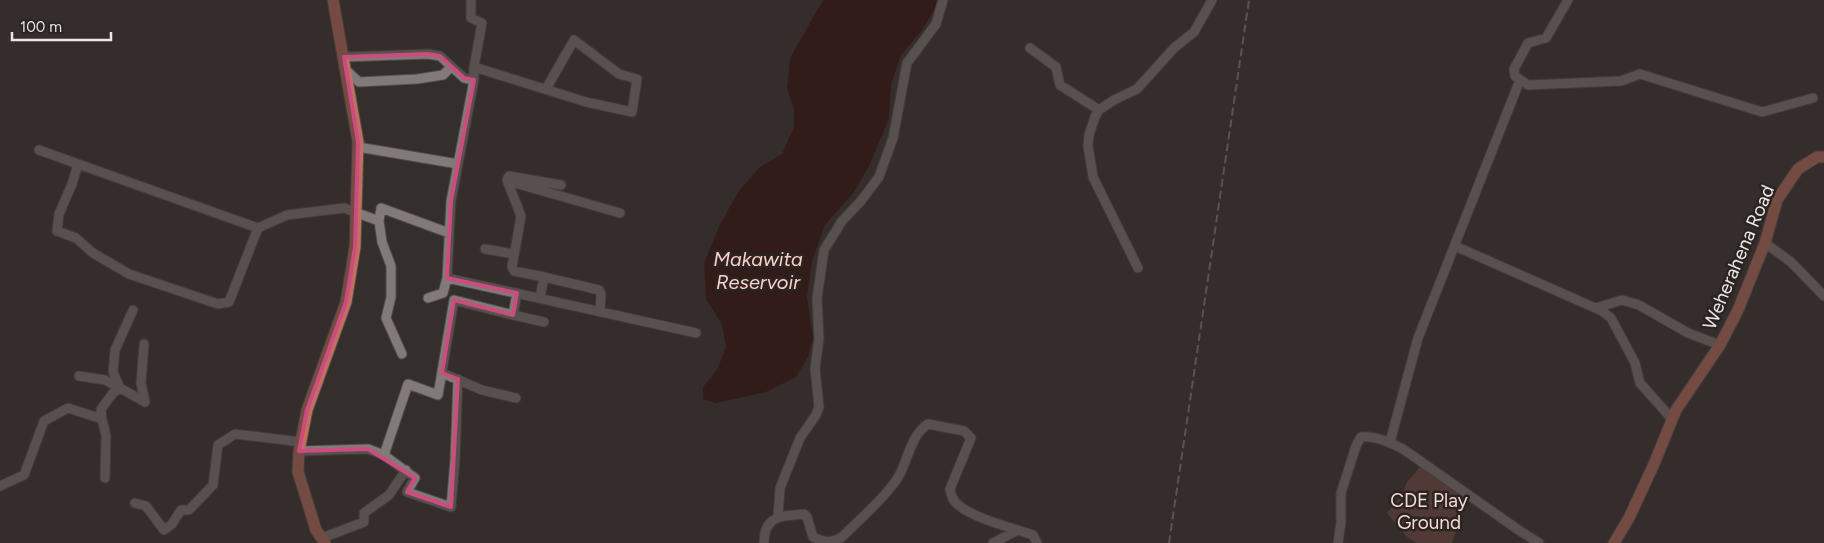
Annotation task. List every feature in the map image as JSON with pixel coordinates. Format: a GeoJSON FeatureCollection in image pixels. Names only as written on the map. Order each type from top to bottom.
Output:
{"type":"FeatureCollection","features":[{"type":"Feature","properties":{"kind":"main road"},"geometry":{"type":"LineString","coordinates":[[323,541],[316,530],[298,472],[300,446],[307,410],[346,302],[356,247],[358,147],[333,0]]}},
{"type":"Feature","properties":{"kind":"main road","name":"Weherahena Road"},"geometry":{"type":"LineString","coordinates":[[1614,543],[1629,518],[1676,410],[1720,345],[1738,310],[1765,243],[1777,200],[1798,169],[1817,158],[1824,157]]}},
{"type":"Feature","properties":{"kind":"street"},"geometry":{"type":"LineString","coordinates":[[428,298],[443,293],[446,278],[451,201],[474,80],[474,66],[482,23],[471,18],[471,0]]}},
{"type":"Feature","properties":{"kind":"street"},"geometry":{"type":"LineString","coordinates":[[778,517],[780,488],[800,438],[816,415],[819,407],[815,368],[819,338],[817,298],[824,250],[842,221],[879,178],[894,138],[907,63],[936,24],[943,0]]}},
{"type":"Feature","properties":{"kind":"street"},"geometry":{"type":"LineString","coordinates":[[1138,268],[1093,177],[1088,146],[1095,117],[1100,110],[1114,100],[1138,89],[1174,48],[1194,32],[1212,0]]}},
{"type":"Feature","properties":{"kind":"street"},"geometry":{"type":"LineString","coordinates":[[1568,0],[1546,38],[1528,43],[1514,69],[1515,76],[1528,85],[1621,82],[1640,74],[1762,112],[1812,98]]}},
{"type":"Feature","properties":{"kind":"street"},"geometry":{"type":"LineString","coordinates":[[474,66],[586,102],[632,112],[636,79],[618,74],[574,40],[546,89]]}},
{"type":"Feature","properties":{"kind":"street"},"geometry":{"type":"LineString","coordinates":[[1030,48],[1056,67],[1060,85],[1100,110]]}},
{"type":"Feature","properties":{"kind":"street"},"geometry":{"type":"LineString","coordinates":[[344,58],[428,54],[440,56],[464,78],[474,80]]}},
{"type":"Feature","properties":{"kind":"street"},"geometry":{"type":"LineString","coordinates":[[346,70],[359,82],[417,79],[443,75],[451,66]]}},
{"type":"Feature","properties":{"kind":"street"},"geometry":{"type":"LineString","coordinates":[[1390,442],[1418,338],[1520,80]]}},
{"type":"Feature","properties":{"kind":"street"},"geometry":{"type":"LineString","coordinates":[[358,147],[458,164]]}},
{"type":"Feature","properties":{"kind":"street"},"geometry":{"type":"LineString","coordinates":[[39,150],[258,228],[287,215],[344,208],[379,221]]}},
{"type":"Feature","properties":{"kind":"street"},"geometry":{"type":"LineString","coordinates":[[78,164],[59,214],[58,231],[76,238],[92,253],[129,274],[218,304],[229,302],[258,228]]}},
{"type":"Feature","properties":{"kind":"street"},"geometry":{"type":"LineString","coordinates":[[561,185],[509,176],[507,180],[521,216],[512,267],[514,271],[599,290],[602,294],[600,312]]}},
{"type":"Feature","properties":{"kind":"street"},"geometry":{"type":"LineString","coordinates":[[508,182],[620,213]]}},
{"type":"Feature","properties":{"kind":"street"},"geometry":{"type":"LineString","coordinates":[[402,354],[386,318],[391,297],[391,266],[382,242],[379,221],[381,208],[449,232]]}},
{"type":"Feature","properties":{"kind":"street"},"geometry":{"type":"LineString","coordinates":[[1765,243],[1791,262],[1824,296]]}},
{"type":"Feature","properties":{"kind":"street"},"geometry":{"type":"LineString","coordinates":[[1455,246],[1596,308],[1611,318],[1634,364],[1640,383],[1672,419]]}},
{"type":"Feature","properties":{"kind":"street"},"geometry":{"type":"LineString","coordinates":[[485,249],[514,254]]}},
{"type":"Feature","properties":{"kind":"street"},"geometry":{"type":"LineString","coordinates":[[540,298],[544,277]]}},
{"type":"Feature","properties":{"kind":"street"},"geometry":{"type":"LineString","coordinates":[[446,278],[696,333]]}},
{"type":"Feature","properties":{"kind":"street"},"geometry":{"type":"LineString","coordinates":[[514,315],[517,293]]}},
{"type":"Feature","properties":{"kind":"street"},"geometry":{"type":"LineString","coordinates":[[384,456],[408,384],[438,395],[454,300],[544,322]]}},
{"type":"Feature","properties":{"kind":"street"},"geometry":{"type":"LineString","coordinates":[[1596,308],[1622,300],[1638,305],[1688,333],[1720,345]]}},
{"type":"Feature","properties":{"kind":"street"},"geometry":{"type":"LineString","coordinates":[[120,388],[114,372],[115,350],[133,310]]}},
{"type":"Feature","properties":{"kind":"street"},"geometry":{"type":"LineString","coordinates":[[79,376],[105,380],[145,402],[141,383],[144,344]]}},
{"type":"Feature","properties":{"kind":"street"},"geometry":{"type":"LineString","coordinates":[[442,373],[482,390],[516,398]]}},
{"type":"Feature","properties":{"kind":"street"},"geometry":{"type":"LineString","coordinates":[[134,503],[146,506],[164,530],[172,524],[182,510],[189,510],[213,485],[218,445],[234,434],[300,446],[368,449],[384,456],[415,478],[407,492],[451,507],[458,379]]}},
{"type":"Feature","properties":{"kind":"street"},"geometry":{"type":"LineString","coordinates":[[105,478],[106,435],[101,409],[113,393],[120,388]]}},
{"type":"Feature","properties":{"kind":"street"},"geometry":{"type":"LineString","coordinates":[[0,486],[24,475],[44,421],[68,408],[102,419]]}},
{"type":"Feature","properties":{"kind":"street"},"geometry":{"type":"LineString","coordinates":[[764,543],[764,533],[768,524],[778,517],[804,514],[807,517],[813,537],[822,542],[834,542],[842,537],[891,487],[899,476],[920,429],[928,424],[964,431],[971,438],[950,489],[952,498],[958,505],[980,517],[1033,535],[1037,543]]}},
{"type":"Feature","properties":{"kind":"street"},"geometry":{"type":"LineString","coordinates":[[1338,543],[1341,522],[1341,493],[1356,446],[1361,437],[1368,436],[1390,442],[1403,449],[1538,543]]}},
{"type":"Feature","properties":{"kind":"street"},"geometry":{"type":"LineString","coordinates":[[323,541],[364,522],[364,513],[389,495],[406,470]]}},
{"type":"Feature","properties":{"kind":"street"},"geometry":{"type":"LineString","coordinates":[[993,543],[1018,530]]}},
{"type":"Feature","properties":{"kind":"highlighted area"},"geometry":{"type":"Polygon","coordinates":[[[428,54],[440,56],[464,78],[474,80],[451,201],[447,278],[517,293],[513,315],[454,300],[442,373],[458,379],[451,507],[407,492],[415,478],[368,449],[299,451],[307,410],[346,302],[355,247],[358,142],[344,57],[428,54]]]}},
{"type":"Feature","properties":{"kind":"green space","name":"CDE Play Ground"},"geometry":{"type":"Polygon","coordinates":[[[1421,463],[1467,500],[1452,543],[1417,543],[1406,536],[1387,513],[1401,497],[1407,482],[1417,471],[1421,463]]]}},
{"type":"Feature","properties":{"kind":"water","name":"Makawita Reservoir"},"geometry":{"type":"Polygon","coordinates":[[[823,0],[937,0],[934,10],[923,29],[901,55],[891,84],[889,119],[869,166],[854,192],[825,225],[812,261],[807,297],[813,338],[808,357],[796,377],[766,392],[716,403],[703,399],[703,387],[717,370],[726,347],[722,325],[706,299],[704,263],[720,224],[739,191],[760,167],[782,154],[794,127],[794,109],[787,88],[790,58],[823,0]]]}},
{"type":"Feature","properties":{"kind":"railway"},"geometry":{"type":"LineString","coordinates":[[1169,543],[1249,0]]}}]}
